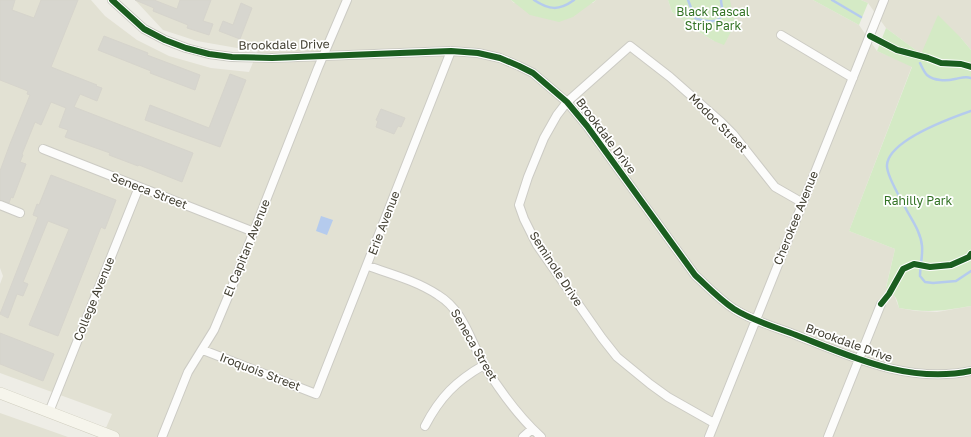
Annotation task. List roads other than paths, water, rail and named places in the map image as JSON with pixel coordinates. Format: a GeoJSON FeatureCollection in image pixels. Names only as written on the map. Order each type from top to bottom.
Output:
{"type":"FeatureCollection","features":[{"type":"Feature","properties":{"kind":"main road"},"geometry":{"type":"LineString","coordinates":[[0,393],[109,436]]}},
{"type":"Feature","properties":{"kind":"street","name":"Brookdale Drive"},"geometry":{"type":"LineString","coordinates":[[112,0],[144,29],[165,40],[186,48],[209,54],[232,57],[272,58],[451,51],[478,53],[500,58],[519,66],[533,73],[567,102],[695,275],[716,296],[734,309],[756,320],[858,360],[898,371],[922,374],[959,374],[971,371]]}},
{"type":"Feature","properties":{"kind":"street","name":"El Capitan Avenue"},"geometry":{"type":"LineString","coordinates":[[162,437],[188,372],[203,350],[216,324],[323,56],[347,0]]}},
{"type":"Feature","properties":{"kind":"street","name":"Cherokee Avenue"},"geometry":{"type":"LineString","coordinates":[[709,437],[884,0]]}},
{"type":"Feature","properties":{"kind":"street"},"geometry":{"type":"LineString","coordinates":[[781,35],[853,78]]}},
{"type":"Feature","properties":{"kind":"street","name":"Seminole Drive"},"geometry":{"type":"LineString","coordinates":[[630,46],[567,102],[550,126],[528,177],[519,205],[537,245],[602,338],[617,356],[668,397],[714,423]]}},
{"type":"Feature","properties":{"kind":"street","name":"Modoc Street"},"geometry":{"type":"LineString","coordinates":[[630,46],[670,77],[721,122],[737,139],[775,187],[803,203]]}},
{"type":"Feature","properties":{"kind":"street","name":"Erie Avenue"},"geometry":{"type":"LineString","coordinates":[[316,394],[368,266],[451,51]]}},
{"type":"Feature","properties":{"kind":"street","name":"Seneca Street"},"geometry":{"type":"LineString","coordinates":[[43,149],[254,232]]}},
{"type":"Feature","properties":{"kind":"street","name":"College Avenue"},"geometry":{"type":"LineString","coordinates":[[49,412],[139,187]]}},
{"type":"Feature","properties":{"kind":"street"},"geometry":{"type":"LineString","coordinates":[[0,205],[20,213]]}},
{"type":"Feature","properties":{"kind":"street","name":"Seneca Street"},"geometry":{"type":"LineString","coordinates":[[368,266],[422,285],[439,295],[450,304],[467,328],[484,365],[506,398],[540,437]]}},
{"type":"Feature","properties":{"kind":"street"},"geometry":{"type":"LineString","coordinates":[[828,437],[880,304]]}},
{"type":"Feature","properties":{"kind":"street","name":"Iroquois Street"},"geometry":{"type":"LineString","coordinates":[[203,350],[316,394]]}},
{"type":"Feature","properties":{"kind":"street"},"geometry":{"type":"LineString","coordinates":[[425,426],[433,411],[451,388],[469,373],[484,365]]}},
{"type":"Feature","properties":{"kind":"street"},"geometry":{"type":"LineString","coordinates":[[523,437],[532,429]]}},
{"type":"Feature","properties":{"kind":"water"},"geometry":{"type":"Polygon","coordinates":[[[321,216],[333,220],[327,235],[316,231],[321,216]]]}},
{"type":"Feature","properties":{"kind":"waterway"},"geometry":{"type":"LineString","coordinates":[[534,0],[544,6],[554,8],[564,6],[574,0]]}},
{"type":"Feature","properties":{"kind":"waterway"},"geometry":{"type":"LineString","coordinates":[[688,0],[695,18],[711,21],[718,20],[722,14],[721,0]]}},
{"type":"Feature","properties":{"kind":"waterway"},"geometry":{"type":"LineString","coordinates":[[832,0],[861,17]]}},
{"type":"Feature","properties":{"kind":"waterway"},"geometry":{"type":"LineString","coordinates":[[920,63],[926,74],[933,78],[944,80],[965,77],[971,78]]}},
{"type":"Feature","properties":{"kind":"waterway"},"geometry":{"type":"LineString","coordinates":[[971,111],[922,131],[909,139],[898,147],[890,156],[887,165],[891,180],[920,236],[922,249],[920,276],[925,282],[933,283],[956,281],[971,271]]}},
{"type":"Feature","properties":{"kind":"park label","name":"Black Rascal Strip Park"},"geometry":{"type":"Point","coordinates":[713,19]}},
{"type":"Feature","properties":{"kind":"park label","name":"Rahilly Park"},"geometry":{"type":"Point","coordinates":[918,201]}}]}
